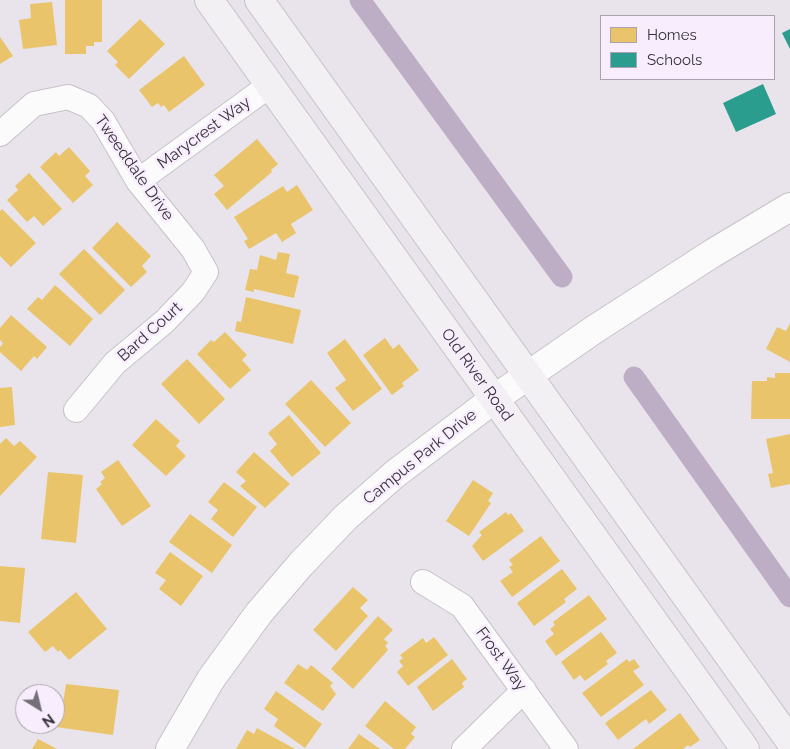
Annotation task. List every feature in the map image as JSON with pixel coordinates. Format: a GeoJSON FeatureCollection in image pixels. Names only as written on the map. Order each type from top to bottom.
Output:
{"type":"FeatureCollection","features":[{"type":"Feature","properties":{"kind":"main road","name":"Old River Road"},"geometry":{"type":"LineString","coordinates":[[209,0],[745,749]]}},
{"type":"Feature","properties":{"kind":"main road"},"geometry":{"type":"LineString","coordinates":[[259,0],[790,741]]}},
{"type":"Feature","properties":{"kind":"main road"},"geometry":{"type":"LineString","coordinates":[[270,86],[297,90],[308,95],[360,160],[378,166]]}},
{"type":"Feature","properties":{"kind":"street","name":"Marycrest Way"},"geometry":{"type":"LineString","coordinates":[[138,181],[270,86]]}},
{"type":"Feature","properties":{"kind":"street","name":"Tweeddale Drive"},"geometry":{"type":"LineString","coordinates":[[0,134],[34,104],[68,97],[90,106],[102,121],[138,181],[193,249]]}},
{"type":"Feature","properties":{"kind":"street","name":"Campus Park Drive"},"geometry":{"type":"LineString","coordinates":[[170,749],[211,679],[259,613],[301,564],[346,517],[395,474],[528,375],[713,253],[790,207]]}},
{"type":"Feature","properties":{"kind":"street","name":"Bard Court"},"geometry":{"type":"LineString","coordinates":[[76,410],[115,363],[164,322],[193,292],[206,272],[193,249]]}},
{"type":"Feature","properties":{"kind":"street","name":"Frost Way"},"geometry":{"type":"LineString","coordinates":[[424,582],[462,606],[566,749]]}},
{"type":"Feature","properties":{"kind":"street"},"geometry":{"type":"LineString","coordinates":[[464,749],[524,690]]}},
{"type":"Feature","properties":{"kind":"building: Homes"},"geometry":{"type":"Polygon","coordinates":[[[65,0],[102,0],[102,42],[94,42],[94,46],[86,46],[86,54],[65,54],[65,0]]]}},
{"type":"Feature","properties":{"kind":"building: Homes"},"geometry":{"type":"Polygon","coordinates":[[[52,2],[57,45],[23,49],[19,20],[31,18],[30,4],[52,2]]]}},
{"type":"Feature","properties":{"kind":"building: Homes"},"geometry":{"type":"Polygon","coordinates":[[[140,19],[165,44],[129,79],[115,65],[118,62],[107,51],[140,19]]]}},
{"type":"Feature","properties":{"kind":"building: Homes"},"geometry":{"type":"Polygon","coordinates":[[[0,37],[13,56],[0,64],[0,37]]]}},
{"type":"Feature","properties":{"kind":"building: Homes"},"geometry":{"type":"Polygon","coordinates":[[[184,56],[205,85],[169,112],[164,105],[161,107],[158,103],[152,107],[139,90],[184,56]]]}},
{"type":"Feature","properties":{"kind":"building: Homes"},"geometry":{"type":"Polygon","coordinates":[[[257,139],[278,164],[271,170],[272,172],[227,210],[214,194],[224,186],[214,175],[257,139]]]}},
{"type":"Feature","properties":{"kind":"building: Homes"},"geometry":{"type":"Polygon","coordinates":[[[69,147],[90,171],[85,176],[93,185],[73,203],[40,167],[56,152],[59,156],[69,147]]]}},
{"type":"Feature","properties":{"kind":"building: Homes"},"geometry":{"type":"Polygon","coordinates":[[[29,173],[62,209],[43,226],[34,216],[27,222],[7,200],[18,190],[15,186],[29,173]]]}},
{"type":"Feature","properties":{"kind":"building: Homes"},"geometry":{"type":"Polygon","coordinates":[[[297,185],[313,210],[291,224],[296,233],[282,242],[276,233],[249,249],[244,241],[248,239],[234,217],[283,186],[287,192],[297,185]]]}},
{"type":"Feature","properties":{"kind":"building: Homes"},"geometry":{"type":"Polygon","coordinates":[[[2,209],[36,243],[11,267],[0,256],[0,211],[2,209]]]}},
{"type":"Feature","properties":{"kind":"building: Homes"},"geometry":{"type":"Polygon","coordinates":[[[117,222],[151,256],[142,266],[147,272],[131,287],[92,248],[117,222]]]}},
{"type":"Feature","properties":{"kind":"building: Homes"},"geometry":{"type":"Polygon","coordinates":[[[84,249],[125,290],[100,315],[59,274],[84,249]]]}},
{"type":"Feature","properties":{"kind":"building: Homes"},"geometry":{"type":"Polygon","coordinates":[[[278,252],[290,254],[286,273],[299,276],[294,298],[254,289],[254,292],[245,290],[250,269],[257,270],[260,255],[276,260],[278,252]]]}},
{"type":"Feature","properties":{"kind":"building: Homes"},"geometry":{"type":"Polygon","coordinates":[[[55,285],[93,319],[70,346],[27,309],[38,297],[42,300],[55,285]]]}},
{"type":"Feature","properties":{"kind":"building: Homes"},"geometry":{"type":"Polygon","coordinates":[[[246,297],[301,310],[293,344],[235,331],[237,321],[241,322],[246,297]]]}},
{"type":"Feature","properties":{"kind":"building: Homes"},"geometry":{"type":"Polygon","coordinates":[[[11,315],[47,347],[37,359],[34,356],[21,371],[0,352],[0,347],[3,343],[0,340],[0,328],[11,315]]]}},
{"type":"Feature","properties":{"kind":"building: Homes"},"geometry":{"type":"Polygon","coordinates":[[[790,323],[790,362],[766,349],[777,327],[786,331],[790,323]]]}},
{"type":"Feature","properties":{"kind":"building: Homes"},"geometry":{"type":"Polygon","coordinates":[[[225,332],[247,355],[242,360],[251,370],[230,389],[197,354],[211,340],[214,342],[225,332]]]}},
{"type":"Feature","properties":{"kind":"building: Homes"},"geometry":{"type":"Polygon","coordinates":[[[385,338],[393,349],[399,344],[419,370],[402,383],[404,386],[392,395],[363,355],[385,338]]]}},
{"type":"Feature","properties":{"kind":"building: Homes"},"geometry":{"type":"Polygon","coordinates":[[[345,339],[382,389],[353,411],[335,388],[346,380],[327,353],[345,339]]]}},
{"type":"Feature","properties":{"kind":"building: Homes"},"geometry":{"type":"Polygon","coordinates":[[[187,359],[225,399],[199,424],[161,384],[187,359]]]}},
{"type":"Feature","properties":{"kind":"building: Homes"},"geometry":{"type":"Polygon","coordinates":[[[775,373],[790,373],[790,419],[751,419],[752,381],[767,381],[767,377],[775,378],[775,373]]]}},
{"type":"Feature","properties":{"kind":"building: Homes"},"geometry":{"type":"Polygon","coordinates":[[[311,380],[351,423],[325,447],[285,404],[311,380]]]}},
{"type":"Feature","properties":{"kind":"building: Homes"},"geometry":{"type":"Polygon","coordinates":[[[12,387],[15,425],[0,427],[0,388],[12,387]]]}},
{"type":"Feature","properties":{"kind":"building: Homes"},"geometry":{"type":"Polygon","coordinates":[[[289,415],[321,453],[292,477],[270,451],[277,444],[268,433],[289,415]]]}},
{"type":"Feature","properties":{"kind":"building: Homes"},"geometry":{"type":"Polygon","coordinates":[[[156,419],[180,441],[176,446],[186,456],[166,476],[132,445],[156,419]]]}},
{"type":"Feature","properties":{"kind":"building: Homes"},"geometry":{"type":"Polygon","coordinates":[[[790,434],[790,484],[771,488],[768,474],[773,473],[766,439],[790,434]]]}},
{"type":"Feature","properties":{"kind":"building: Homes"},"geometry":{"type":"Polygon","coordinates":[[[6,438],[14,446],[20,441],[37,457],[0,496],[0,444],[6,438]]]}},
{"type":"Feature","properties":{"kind":"building: Homes"},"geometry":{"type":"Polygon","coordinates":[[[254,452],[290,484],[265,508],[240,486],[246,481],[236,472],[254,452]]]}},
{"type":"Feature","properties":{"kind":"building: Homes"},"geometry":{"type":"Polygon","coordinates":[[[118,460],[151,506],[122,526],[96,489],[105,478],[101,472],[118,460]]]}},
{"type":"Feature","properties":{"kind":"building: Homes"},"geometry":{"type":"Polygon","coordinates":[[[48,472],[83,475],[76,543],[41,539],[48,472]]]}},
{"type":"Feature","properties":{"kind":"building: Homes"},"geometry":{"type":"Polygon","coordinates":[[[473,480],[493,493],[488,501],[491,503],[469,536],[446,521],[473,480]]]}},
{"type":"Feature","properties":{"kind":"building: Homes"},"geometry":{"type":"Polygon","coordinates":[[[224,482],[257,507],[233,537],[211,519],[218,510],[208,502],[224,482]]]}},
{"type":"Feature","properties":{"kind":"building: Homes"},"geometry":{"type":"Polygon","coordinates":[[[506,512],[508,515],[511,513],[524,531],[483,561],[472,546],[482,535],[479,532],[506,512]]]}},
{"type":"Feature","properties":{"kind":"building: Homes"},"geometry":{"type":"Polygon","coordinates":[[[190,514],[232,545],[212,573],[169,542],[190,514]]]}},
{"type":"Feature","properties":{"kind":"building: Homes"},"geometry":{"type":"Polygon","coordinates":[[[541,536],[560,561],[512,597],[500,581],[513,572],[509,567],[513,565],[509,560],[541,536]]]}},
{"type":"Feature","properties":{"kind":"building: Homes"},"geometry":{"type":"Polygon","coordinates":[[[170,552],[203,576],[181,606],[159,589],[166,580],[155,573],[170,552]]]}},
{"type":"Feature","properties":{"kind":"building: Homes"},"geometry":{"type":"Polygon","coordinates":[[[0,566],[25,568],[20,623],[0,621],[0,566]]]}},
{"type":"Feature","properties":{"kind":"building: Homes"},"geometry":{"type":"Polygon","coordinates":[[[562,569],[577,589],[564,599],[566,602],[534,626],[517,603],[562,569]]]}},
{"type":"Feature","properties":{"kind":"building: Homes"},"geometry":{"type":"Polygon","coordinates":[[[353,587],[368,600],[360,608],[368,616],[336,651],[313,630],[353,587]]]}},
{"type":"Feature","properties":{"kind":"building: Homes"},"geometry":{"type":"Polygon","coordinates":[[[76,592],[107,629],[69,660],[60,650],[58,652],[53,646],[45,652],[28,632],[76,592]]]}},
{"type":"Feature","properties":{"kind":"building: Homes"},"geometry":{"type":"Polygon","coordinates":[[[589,595],[607,619],[556,656],[545,641],[554,634],[550,629],[555,625],[553,622],[589,595]]]}},
{"type":"Feature","properties":{"kind":"building: Homes"},"geometry":{"type":"Polygon","coordinates":[[[378,616],[393,630],[384,639],[388,643],[385,646],[388,650],[353,689],[331,669],[378,616]]]}},
{"type":"Feature","properties":{"kind":"building: Homes"},"geometry":{"type":"Polygon","coordinates":[[[601,632],[617,653],[606,661],[608,664],[585,681],[580,675],[574,680],[561,662],[601,632]]]}},
{"type":"Feature","properties":{"kind":"building: Homes"},"geometry":{"type":"Polygon","coordinates":[[[434,637],[448,655],[408,686],[397,672],[403,666],[399,661],[403,658],[400,655],[423,638],[426,643],[434,637]]]}},
{"type":"Feature","properties":{"kind":"building: Homes"},"geometry":{"type":"Polygon","coordinates":[[[452,659],[467,679],[462,683],[464,687],[433,711],[417,687],[452,659]]]}},
{"type":"Feature","properties":{"kind":"building: Homes"},"geometry":{"type":"Polygon","coordinates":[[[627,659],[629,662],[634,659],[640,667],[633,671],[644,685],[601,717],[582,693],[627,659]]]}},
{"type":"Feature","properties":{"kind":"building: Homes"},"geometry":{"type":"Polygon","coordinates":[[[298,664],[307,670],[311,665],[333,683],[330,686],[336,694],[323,711],[284,683],[298,664]]]}},
{"type":"Feature","properties":{"kind":"building: Homes"},"geometry":{"type":"Polygon","coordinates":[[[66,684],[119,690],[113,735],[65,728],[66,684]]]}},
{"type":"Feature","properties":{"kind":"building: Homes"},"geometry":{"type":"Polygon","coordinates":[[[651,690],[667,710],[649,724],[646,719],[618,740],[605,723],[651,690]]]}},
{"type":"Feature","properties":{"kind":"building: Homes"},"geometry":{"type":"Polygon","coordinates":[[[276,691],[322,724],[305,748],[274,726],[278,719],[264,709],[276,691]]]}},
{"type":"Feature","properties":{"kind":"building: Homes"},"geometry":{"type":"Polygon","coordinates":[[[385,701],[416,727],[411,734],[415,737],[405,749],[394,749],[365,726],[385,701]]]}},
{"type":"Feature","properties":{"kind":"building: Homes"},"geometry":{"type":"Polygon","coordinates":[[[680,713],[700,740],[690,747],[688,745],[683,749],[633,749],[680,713]]]}},
{"type":"Feature","properties":{"kind":"building: Homes"},"geometry":{"type":"Polygon","coordinates":[[[257,728],[295,749],[236,749],[247,730],[254,734],[257,728]]]}},
{"type":"Feature","properties":{"kind":"building: Homes"},"geometry":{"type":"Polygon","coordinates":[[[359,734],[380,749],[348,749],[359,734]]]}},
{"type":"Feature","properties":{"kind":"building: Homes"},"geometry":{"type":"Polygon","coordinates":[[[38,739],[57,749],[32,749],[38,739]]]}},
{"type":"Feature","properties":{"kind":"building: Schools"},"geometry":{"type":"Polygon","coordinates":[[[790,29],[790,49],[782,33],[790,29]]]}},
{"type":"Feature","properties":{"kind":"building: Schools"},"geometry":{"type":"Polygon","coordinates":[[[763,84],[776,114],[736,132],[723,103],[763,84]]]}},
{"type":"Feature","properties":{"kind":"waterway"},"geometry":{"type":"LineString","coordinates":[[360,0],[562,277]]}},
{"type":"Feature","properties":{"kind":"waterway"},"geometry":{"type":"LineString","coordinates":[[634,377],[790,597]]}}]}
